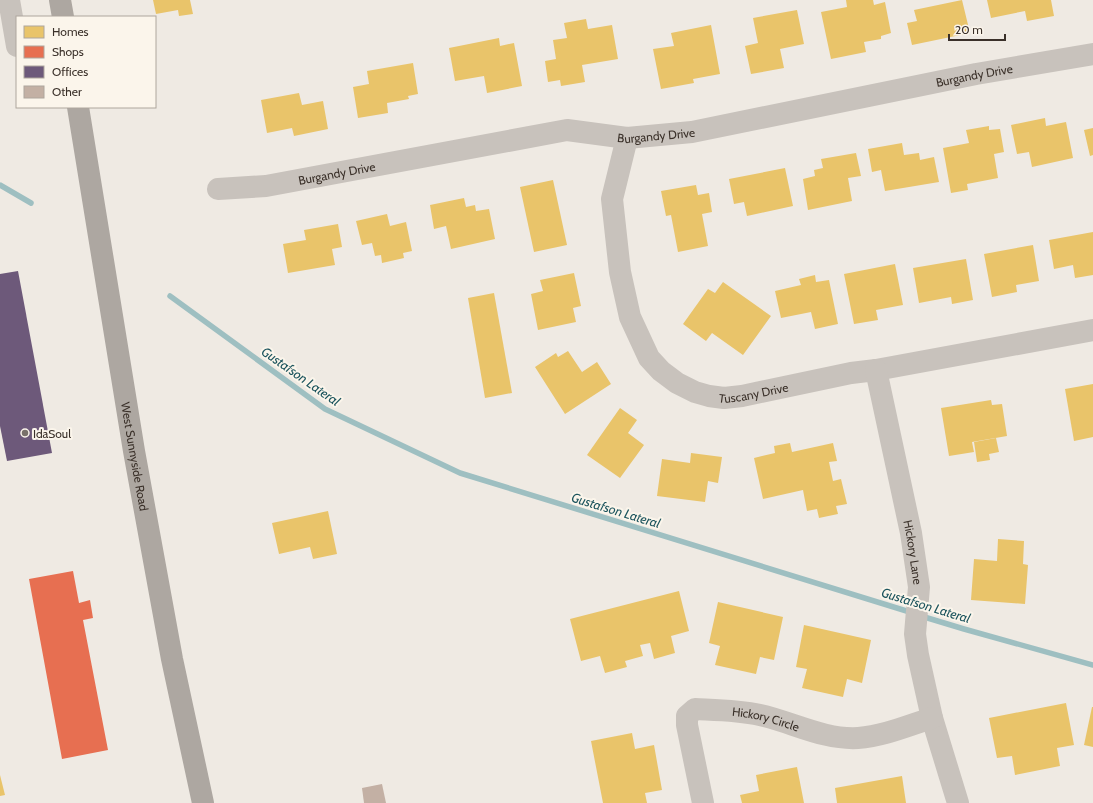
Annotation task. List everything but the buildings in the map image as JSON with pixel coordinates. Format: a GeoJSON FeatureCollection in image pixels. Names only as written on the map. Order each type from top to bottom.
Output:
{"type":"FeatureCollection","features":[{"type":"Feature","properties":{"kind":"main road"},"geometry":{"type":"LineString","coordinates":[[60,0],[63,16]]}},
{"type":"Feature","properties":{"kind":"main road","name":"West Sunnyside Road"},"geometry":{"type":"LineString","coordinates":[[78,108],[134,451],[172,659],[203,803]]}},
{"type":"Feature","properties":{"kind":"street"},"geometry":{"type":"LineString","coordinates":[[8,0],[16,41]]}},
{"type":"Feature","properties":{"kind":"street","name":"Burgandy Drive"},"geometry":{"type":"LineString","coordinates":[[218,188],[266,186],[567,130],[627,138],[692,132],[976,74],[1093,54]]}},
{"type":"Feature","properties":{"kind":"street","name":"Tuscany Drive"},"geometry":{"type":"LineString","coordinates":[[627,138],[612,199],[620,272],[630,317],[649,358],[661,371],[677,383],[695,392],[724,398],[742,396],[851,373],[876,370],[1093,330]]}},
{"type":"Feature","properties":{"kind":"street","name":"Hickory Lane"},"geometry":{"type":"LineString","coordinates":[[876,370],[911,533],[919,587],[915,634],[918,655],[932,718],[958,803]]}},
{"type":"Feature","properties":{"kind":"street","name":"Hickory Circle"},"geometry":{"type":"LineString","coordinates":[[703,803],[687,725],[687,716],[695,709],[735,710],[760,715],[830,736],[857,738],[888,733],[932,718]]}},
{"type":"Feature","properties":{"kind":"waterway","name":"Gustafson Lateral"},"geometry":{"type":"LineString","coordinates":[[0,185],[31,203]]}},
{"type":"Feature","properties":{"kind":"waterway","name":"Gustafson Lateral"},"geometry":{"type":"LineString","coordinates":[[170,296],[325,409],[460,473],[913,613]]}},
{"type":"Feature","properties":{"kind":"waterway","name":"Gustafson Lateral"},"geometry":{"type":"LineString","coordinates":[[921,616],[1093,665]]}},
{"type":"Feature","properties":{"kind":"place","name":"IdaSoul"},"geometry":{"type":"Point","coordinates":[25,433]}}]}
